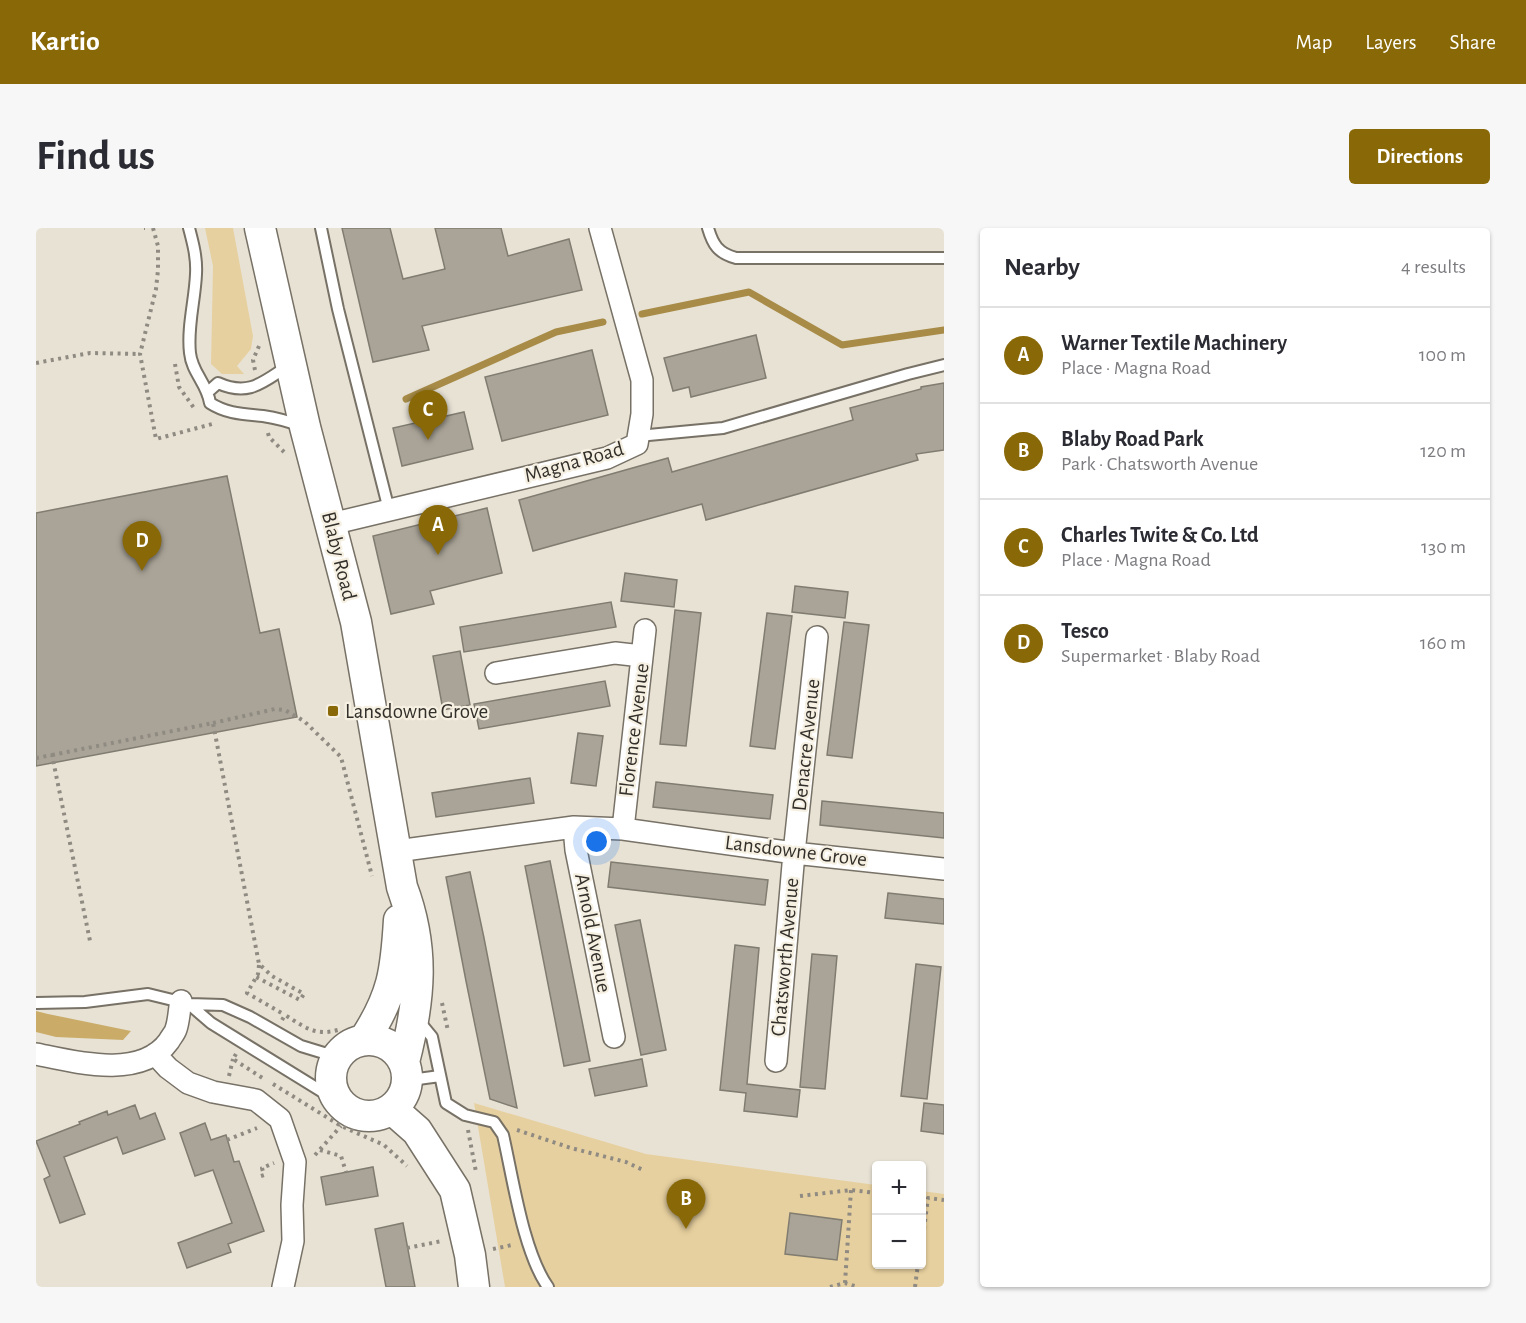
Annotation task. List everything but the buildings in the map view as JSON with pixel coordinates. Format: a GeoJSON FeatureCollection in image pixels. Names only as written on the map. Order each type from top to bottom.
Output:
{"type":"FeatureCollection","features":[{"type":"Feature","properties":{"kind":"main road","name":"Blaby Road"},"geometry":{"type":"LineString","coordinates":[[260,228],[305,427],[356,622],[397,851],[388,885],[398,901],[397,953],[393,982],[379,1017],[364,1040]]}},
{"type":"Feature","properties":{"kind":"main road","name":"Blaby Road"},"geometry":{"type":"LineString","coordinates":[[388,885],[409,906],[419,972],[405,1066]]}},
{"type":"Feature","properties":{"kind":"main road"},"geometry":{"type":"LineString","coordinates":[[364,1040],[387,1045],[397,1052],[405,1066],[407,1080],[400,1101],[392,1109],[382,1114],[358,1115],[348,1110],[333,1092],[332,1068],[337,1058],[353,1043],[364,1040]]}},
{"type":"Feature","properties":{"kind":"main road"},"geometry":{"type":"LineString","coordinates":[[392,1109],[417,1131],[455,1190],[458,1247],[474,1287]]}},
{"type":"Feature","properties":{"kind":"street","name":"Magna Road"},"geometry":{"type":"LineString","coordinates":[[331,524],[607,458],[637,444],[642,414],[642,380],[600,228]]}},
{"type":"Feature","properties":{"kind":"street","name":"Florence Avenue"},"geometry":{"type":"LineString","coordinates":[[623,829],[645,630]]}},
{"type":"Feature","properties":{"kind":"street","name":"Denacre Avenue"},"geometry":{"type":"LineString","coordinates":[[794,853],[817,637]]}},
{"type":"Feature","properties":{"kind":"street"},"geometry":{"type":"LineString","coordinates":[[496,673],[615,653],[642,656]]}},
{"type":"Feature","properties":{"kind":"street","name":"Lansdowne Grove"},"geometry":{"type":"LineString","coordinates":[[397,851],[574,827],[623,829],[794,853],[944,869]]}},
{"type":"Feature","properties":{"kind":"street","name":"Arnold Avenue"},"geometry":{"type":"LineString","coordinates":[[574,827],[576,850],[614,1037]]}},
{"type":"Feature","properties":{"kind":"street","name":"Chatsworth Avenue"},"geometry":{"type":"LineString","coordinates":[[776,1061],[794,853]]}},
{"type":"Feature","properties":{"kind":"street"},"geometry":{"type":"LineString","coordinates":[[36,1054],[110,1066],[151,1058],[165,1046],[176,1031],[185,1003]]}},
{"type":"Feature","properties":{"kind":"street"},"geometry":{"type":"LineString","coordinates":[[154,1054],[188,1083],[213,1092],[256,1100],[280,1119],[295,1162],[292,1197],[293,1241],[283,1287]]}},
{"type":"Feature","properties":{"kind":"lane"},"geometry":{"type":"LineString","coordinates":[[189,228],[195,250],[196,273],[190,353],[196,373],[209,391],[210,403],[220,409],[284,420],[305,427]]}},
{"type":"Feature","properties":{"kind":"lane"},"geometry":{"type":"LineString","coordinates":[[321,228],[338,309],[389,510]]}},
{"type":"Feature","properties":{"kind":"lane"},"geometry":{"type":"LineString","coordinates":[[708,228],[717,249],[736,258],[944,258]]}},
{"type":"Feature","properties":{"kind":"lane"},"geometry":{"type":"LineString","coordinates":[[209,391],[218,383],[238,390],[249,389],[291,364]]}},
{"type":"Feature","properties":{"kind":"lane"},"geometry":{"type":"LineString","coordinates":[[638,436],[723,428],[944,365]]}},
{"type":"Feature","properties":{"kind":"lane"},"geometry":{"type":"LineString","coordinates":[[36,1003],[85,1002],[148,994],[185,1003],[222,1005],[250,1017],[301,1046],[337,1058]]}},
{"type":"Feature","properties":{"kind":"lane"},"geometry":{"type":"LineString","coordinates":[[185,1003],[227,1033],[339,1102]]}},
{"type":"Feature","properties":{"kind":"lane"},"geometry":{"type":"LineString","coordinates":[[414,1015],[432,1037],[446,1103],[465,1115],[494,1122],[503,1134],[528,1242],[537,1270],[548,1287]]}},
{"type":"Feature","properties":{"kind":"lane"},"geometry":{"type":"LineString","coordinates":[[405,1066],[418,1079],[440,1076]]}},
{"type":"Feature","properties":{"kind":"path"},"geometry":{"type":"LineString","coordinates":[[153,228],[158,246],[158,270],[140,354],[156,439],[217,423]]}},
{"type":"Feature","properties":{"kind":"path"},"geometry":{"type":"LineString","coordinates":[[36,363],[90,353],[140,354]]}},
{"type":"Feature","properties":{"kind":"path"},"geometry":{"type":"LineString","coordinates":[[36,758],[275,709],[285,710],[316,730],[341,757],[388,885]]}},
{"type":"Feature","properties":{"kind":"path"},"geometry":{"type":"LineString","coordinates":[[213,723],[259,964],[256,977],[248,993],[285,1015]]}},
{"type":"Feature","properties":{"kind":"path"},"geometry":{"type":"LineString","coordinates":[[52,755],[90,941]]}},
{"type":"Feature","properties":{"kind":"path"},"geometry":{"type":"LineString","coordinates":[[256,977],[300,1000],[304,993],[272,976],[259,964]]}},
{"type":"Feature","properties":{"kind":"path"},"geometry":{"type":"LineString","coordinates":[[227,1140],[280,1119]]}},
{"type":"Feature","properties":{"kind":"path"},"geometry":{"type":"LineString","coordinates":[[494,1122],[571,1148],[626,1162],[643,1170]]}},
{"type":"Feature","properties":{"kind":"path"},"geometry":{"type":"LineString","coordinates":[[320,1150],[341,1156],[346,1172]]}},
{"type":"Feature","properties":{"kind":"path"},"geometry":{"type":"LineString","coordinates":[[800,1196],[851,1190],[872,1193]]}},
{"type":"Feature","properties":{"kind":"path"},"geometry":{"type":"LineString","coordinates":[[845,1283],[851,1190]]}},
{"type":"Feature","properties":{"kind":"path"},"geometry":{"type":"LineString","coordinates":[[925,1215],[928,1198],[944,1200]]}},
{"type":"Feature","properties":{"kind":"path"},"geometry":{"type":"LineString","coordinates":[[407,1248],[528,1242]]}},
{"type":"Feature","properties":{"kind":"path"},"geometry":{"type":"LineString","coordinates":[[915,1287],[917,1269]]}},
{"type":"Feature","properties":{"kind":"path"},"geometry":{"type":"LineString","coordinates":[[830,1287],[845,1283],[858,1287]]}},
{"type":"Feature","properties":{"kind":"shaded area"},"geometry":{"type":"Polygon","coordinates":[[[205,228],[233,228],[253,336],[251,349],[237,366],[244,374],[222,374],[211,364],[213,266],[205,228]]]}},
{"type":"Feature","properties":{"kind":"shaded area"},"geometry":{"type":"Polygon","coordinates":[[[36,1011],[131,1031],[123,1040],[56,1037],[36,1032],[36,1011]]]}},
{"type":"Feature","properties":{"kind":"shaded area"},"geometry":{"type":"Polygon","coordinates":[[[474,1103],[646,1154],[872,1184],[872,1269],[926,1269],[926,1192],[944,1194],[944,1287],[505,1287],[474,1103]]]}},
{"type":"Feature","properties":{"kind":"waterway"},"geometry":{"type":"LineString","coordinates":[[642,314],[749,292],[842,345],[944,330]]}},
{"type":"Feature","properties":{"kind":"waterway"},"geometry":{"type":"LineString","coordinates":[[406,399],[556,332],[603,322]]}},
{"type":"Feature","properties":{"kind":"place","name":"Charles Twite & Co. Ltd"},"geometry":{"type":"Point","coordinates":[428,440]}},
{"type":"Feature","properties":{"kind":"place","name":"Warner Textile Machinery"},"geometry":{"type":"Point","coordinates":[438,555]}},
{"type":"Feature","properties":{"kind":"place","name":"Tesco"},"geometry":{"type":"Point","coordinates":[142,571]}},
{"type":"Feature","properties":{"kind":"place","name":"Lansdowne Grove"},"geometry":{"type":"Point","coordinates":[333,711]}},
{"type":"Feature","properties":{"kind":"place","name":"Blaby Road Park"},"geometry":{"type":"Point","coordinates":[686,1229]}}]}
